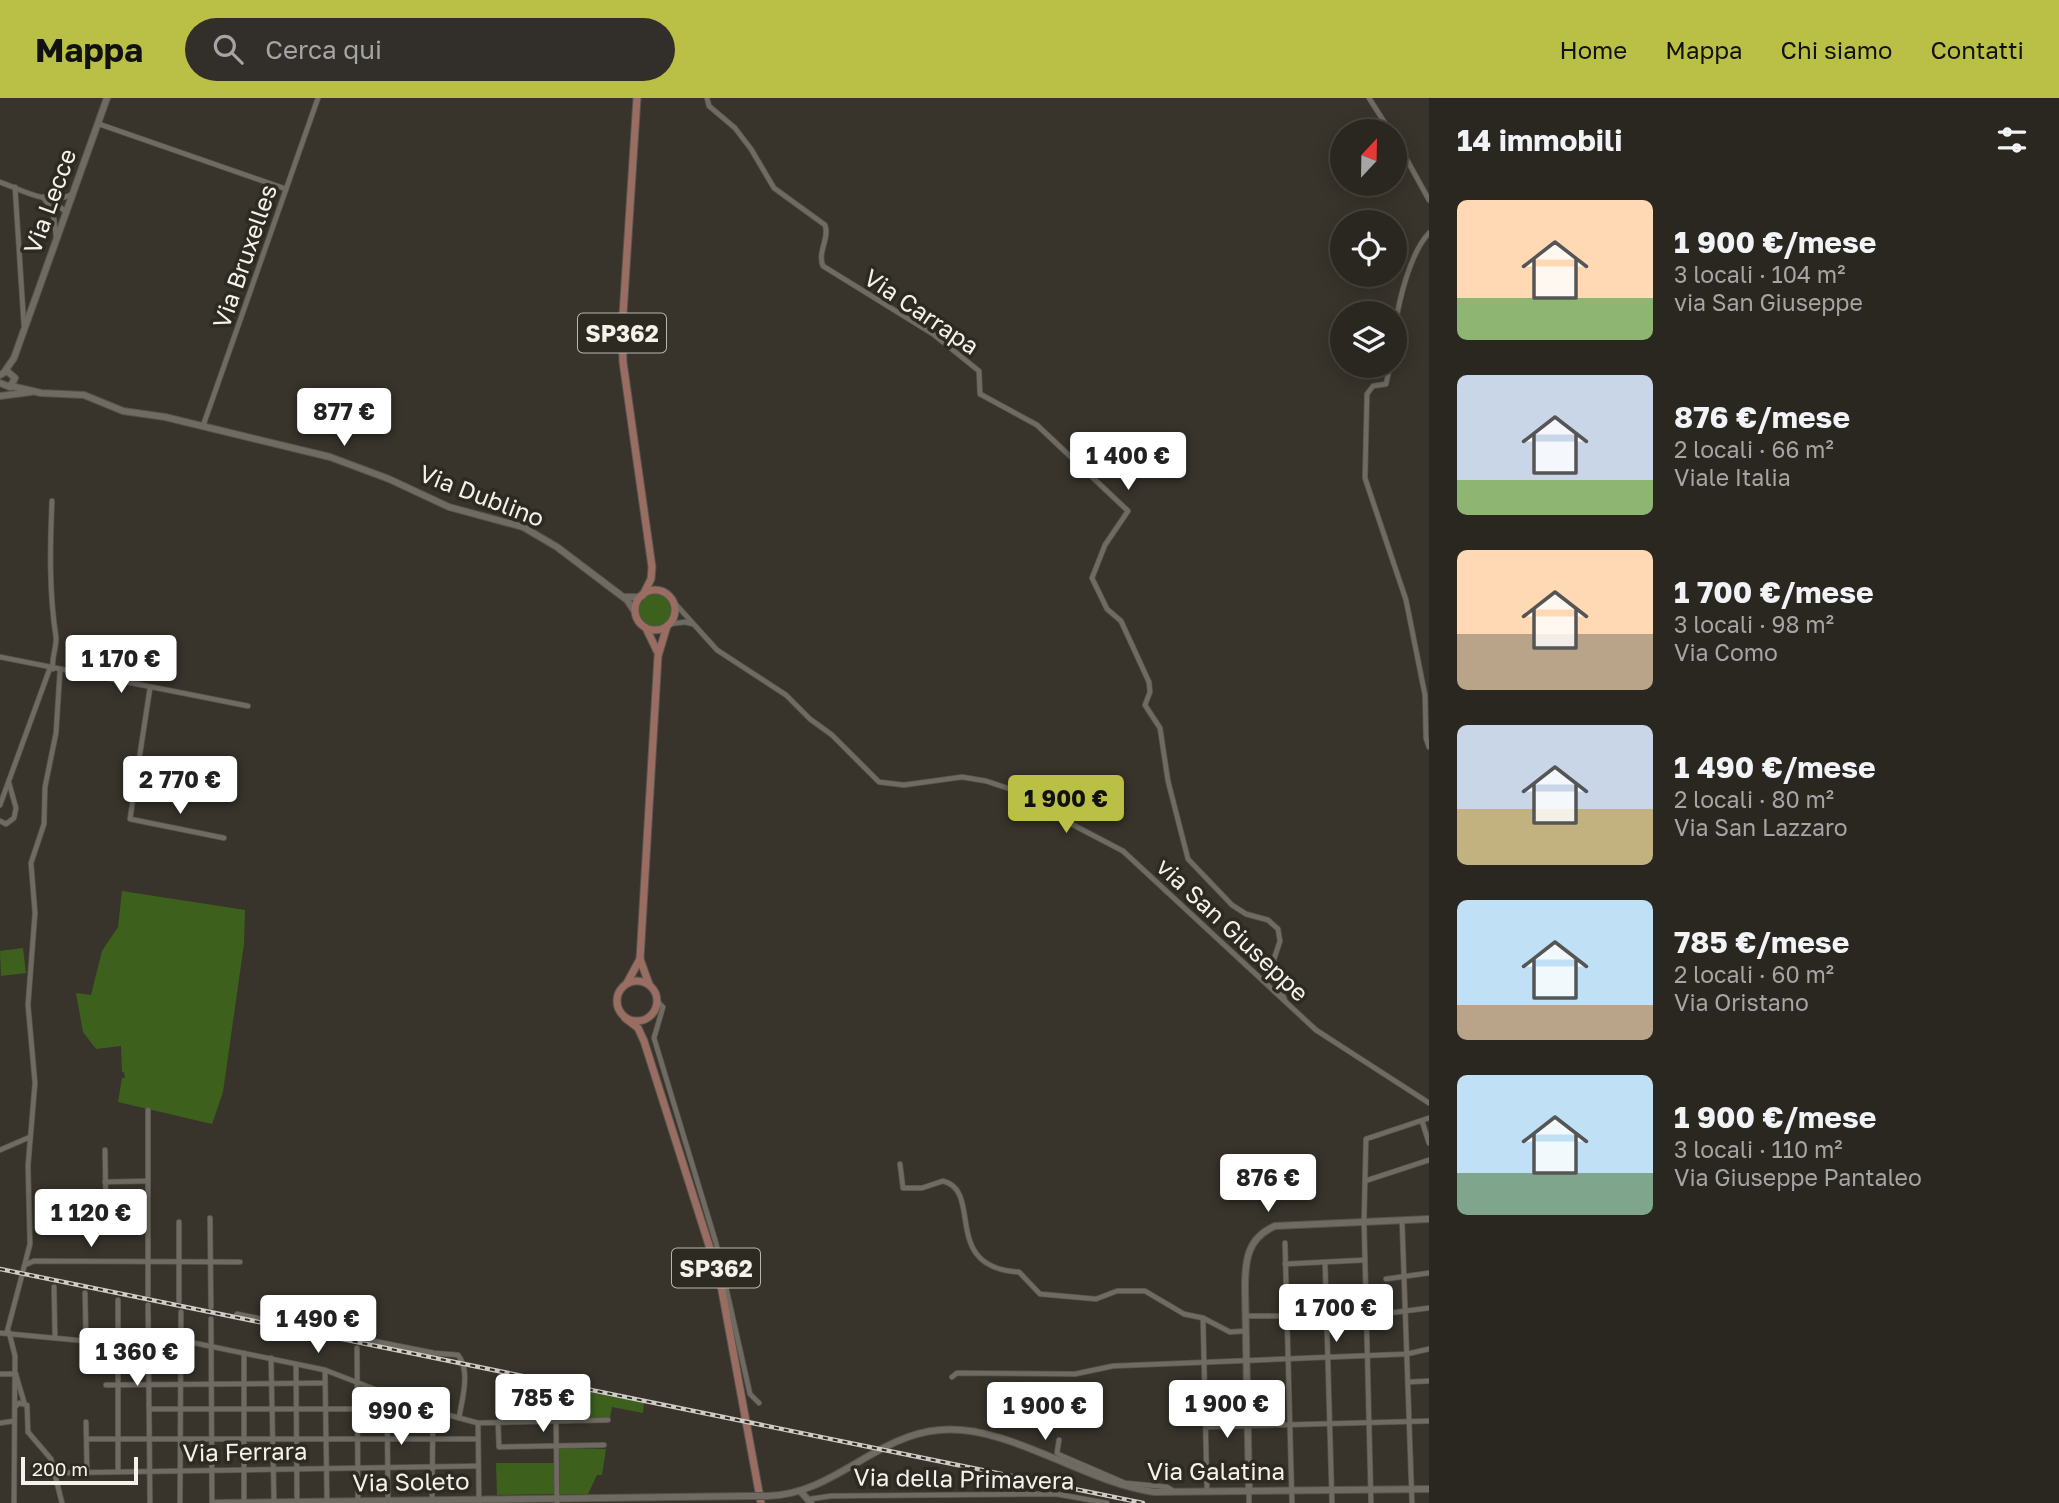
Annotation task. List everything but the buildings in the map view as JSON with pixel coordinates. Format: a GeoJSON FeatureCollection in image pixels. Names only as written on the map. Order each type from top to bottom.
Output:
{"type":"FeatureCollection","features":[{"type":"Feature","properties":{"kind":"main road","name":"SP362"},"geometry":{"type":"LineString","coordinates":[[637,98],[622,330],[623,362],[652,567],[663,593]]}},
{"type":"Feature","properties":{"kind":"main road","name":"SP362"},"geometry":{"type":"LineString","coordinates":[[635,611],[650,583],[652,567]]}},
{"type":"Feature","properties":{"kind":"main road"},"geometry":{"type":"LineString","coordinates":[[642,596],[653,591],[663,593],[671,598],[675,609],[658,656],[640,959],[657,1001],[644,1041]]}},
{"type":"Feature","properties":{"kind":"main road"},"geometry":{"type":"LineString","coordinates":[[635,611],[658,656]]}},
{"type":"Feature","properties":{"kind":"main road"},"geometry":{"type":"LineString","coordinates":[[646,628],[657,630],[668,625]]}},
{"type":"Feature","properties":{"kind":"main road"},"geometry":{"type":"LineString","coordinates":[[640,959],[616,1000],[625,1018],[638,1022],[651,1016]]}},
{"type":"Feature","properties":{"kind":"main road"},"geometry":{"type":"LineString","coordinates":[[627,984],[641,981],[650,986]]}},
{"type":"Feature","properties":{"kind":"main road","name":"SP362"},"geometry":{"type":"LineString","coordinates":[[625,1018],[638,1028],[644,1041],[713,1243],[761,1503]]}},
{"type":"Feature","properties":{"kind":"street","name":"Via Lecce"},"geometry":{"type":"LineString","coordinates":[[2,373],[14,358],[107,98]]}},
{"type":"Feature","properties":{"kind":"street","name":"Via Bruxelles"},"geometry":{"type":"LineString","coordinates":[[203,426],[318,98]]}},
{"type":"Feature","properties":{"kind":"street","name":"Via Carrapa"},"geometry":{"type":"LineString","coordinates":[[707,98],[709,106],[734,128],[751,149],[775,188],[825,225],[827,230],[821,256],[823,266],[933,334],[979,371],[981,394],[1037,425],[1128,511],[1105,545],[1092,578],[1107,609],[1121,621],[1149,682],[1150,692],[1145,705],[1160,728],[1168,781],[1188,859],[1232,905],[1246,914],[1268,920],[1278,929],[1280,942],[1272,965],[1285,1002]]}},
{"type":"Feature","properties":{"kind":"street"},"geometry":{"type":"LineString","coordinates":[[1368,98],[1382,119]]}},
{"type":"Feature","properties":{"kind":"street"},"geometry":{"type":"LineString","coordinates":[[99,124],[286,189]]}},
{"type":"Feature","properties":{"kind":"street"},"geometry":{"type":"LineString","coordinates":[[1407,160],[1429,201]]}},
{"type":"Feature","properties":{"kind":"street"},"geometry":{"type":"LineString","coordinates":[[0,182],[51,200],[65,211],[61,214],[53,211],[42,197]]}},
{"type":"Feature","properties":{"kind":"street"},"geometry":{"type":"LineString","coordinates":[[15,187],[24,327]]}},
{"type":"Feature","properties":{"kind":"street"},"geometry":{"type":"LineString","coordinates":[[51,200],[63,199],[72,194]]}},
{"type":"Feature","properties":{"kind":"street"},"geometry":{"type":"LineString","coordinates":[[53,211],[56,236]]}},
{"type":"Feature","properties":{"kind":"street"},"geometry":{"type":"LineString","coordinates":[[1399,301],[1419,245],[1429,233]]}},
{"type":"Feature","properties":{"kind":"street"},"geometry":{"type":"LineString","coordinates":[[22,300],[34,300]]}},
{"type":"Feature","properties":{"kind":"street","name":"Via Lecce"},"geometry":{"type":"LineString","coordinates":[[14,358],[15,377]]}},
{"type":"Feature","properties":{"kind":"street"},"geometry":{"type":"LineString","coordinates":[[2,373],[15,377],[33,392]]}},
{"type":"Feature","properties":{"kind":"street"},"geometry":{"type":"LineString","coordinates":[[0,397],[15,377]]}},
{"type":"Feature","properties":{"kind":"street"},"geometry":{"type":"LineString","coordinates":[[1387,378],[1386,384],[1373,386],[1367,394],[1364,478],[1406,600],[1425,695],[1426,738],[1429,747]]}},
{"type":"Feature","properties":{"kind":"street"},"geometry":{"type":"LineString","coordinates":[[0,383],[0,397]]}},
{"type":"Feature","properties":{"kind":"street","name":"Via Dublino"},"geometry":{"type":"LineString","coordinates":[[0,383],[33,392],[84,395],[139,416],[165,417],[330,457],[389,479],[449,507],[523,527],[557,547],[620,595],[635,611]]}},
{"type":"Feature","properties":{"kind":"street","name":"Via Dublino"},"geometry":{"type":"LineString","coordinates":[[0,397],[33,392]]}},
{"type":"Feature","properties":{"kind":"street"},"geometry":{"type":"LineString","coordinates":[[0,805],[52,669],[51,658],[56,639],[49,582],[52,501]]}},
{"type":"Feature","properties":{"kind":"street"},"geometry":{"type":"LineString","coordinates":[[620,595],[642,596]]}},
{"type":"Feature","properties":{"kind":"street","name":"via San Giuseppe"},"geometry":{"type":"LineString","coordinates":[[671,598],[727,658],[797,704],[879,782],[904,785],[962,777],[986,781],[1025,794],[1058,817],[1123,851],[1316,1030],[1429,1103]]}},
{"type":"Feature","properties":{"kind":"street"},"geometry":{"type":"LineString","coordinates":[[668,625],[685,622],[694,624]]}},
{"type":"Feature","properties":{"kind":"street"},"geometry":{"type":"LineString","coordinates":[[0,657],[60,671],[248,706]]}},
{"type":"Feature","properties":{"kind":"street"},"geometry":{"type":"LineString","coordinates":[[60,671],[59,705],[46,787],[44,824],[31,863],[35,913],[28,1005],[34,1090],[30,1137],[29,1252],[8,1332],[16,1374],[29,1413],[28,1432],[51,1459],[62,1503]]}},
{"type":"Feature","properties":{"kind":"street"},"geometry":{"type":"LineString","coordinates":[[150,688],[130,819],[224,838]]}},
{"type":"Feature","properties":{"kind":"street"},"geometry":{"type":"LineString","coordinates":[[0,821],[6,824],[14,818],[16,808],[8,782]]}},
{"type":"Feature","properties":{"kind":"street"},"geometry":{"type":"LineString","coordinates":[[657,1001],[663,1007],[654,1038],[713,1243],[750,1394],[759,1403]]}},
{"type":"Feature","properties":{"kind":"street"},"geometry":{"type":"LineString","coordinates":[[148,1110],[148,1295]]}},
{"type":"Feature","properties":{"kind":"street"},"geometry":{"type":"LineString","coordinates":[[1371,1503],[1364,1221],[1366,1139],[1429,1118]]}},
{"type":"Feature","properties":{"kind":"street"},"geometry":{"type":"LineString","coordinates":[[1422,1121],[1429,1143]]}},
{"type":"Feature","properties":{"kind":"street"},"geometry":{"type":"LineString","coordinates":[[0,1150],[30,1137]]}},
{"type":"Feature","properties":{"kind":"street"},"geometry":{"type":"LineString","coordinates":[[105,1150],[106,1212]]}},
{"type":"Feature","properties":{"kind":"street"},"geometry":{"type":"LineString","coordinates":[[1365,1181],[1429,1160]]}},
{"type":"Feature","properties":{"kind":"street"},"geometry":{"type":"LineString","coordinates":[[900,1164],[904,1188],[922,1188],[936,1181],[952,1184],[961,1202],[974,1252],[996,1269],[1019,1272],[1040,1294],[1096,1299],[1117,1291],[1145,1291],[1184,1314],[1203,1318],[1230,1332],[1245,1331]]}},
{"type":"Feature","properties":{"kind":"street"},"geometry":{"type":"LineString","coordinates":[[105,1182],[148,1181]]}},
{"type":"Feature","properties":{"kind":"street"},"geometry":{"type":"LineString","coordinates":[[210,1218],[211,1307]]}},
{"type":"Feature","properties":{"kind":"street"},"geometry":{"type":"LineString","coordinates":[[1249,1503],[1246,1255],[1257,1237],[1265,1230],[1289,1224],[1429,1219]]}},
{"type":"Feature","properties":{"kind":"street"},"geometry":{"type":"LineString","coordinates":[[1402,1220],[1412,1503]]}},
{"type":"Feature","properties":{"kind":"street"},"geometry":{"type":"LineString","coordinates":[[179,1222],[179,1301]]}},
{"type":"Feature","properties":{"kind":"street"},"geometry":{"type":"LineString","coordinates":[[1285,1243],[1292,1503]]}},
{"type":"Feature","properties":{"kind":"street"},"geometry":{"type":"LineString","coordinates":[[29,1252],[34,1261]]}},
{"type":"Feature","properties":{"kind":"street"},"geometry":{"type":"LineString","coordinates":[[1286,1264],[1365,1260]]}},
{"type":"Feature","properties":{"kind":"street"},"geometry":{"type":"LineString","coordinates":[[23,1270],[34,1261],[240,1262]]}},
{"type":"Feature","properties":{"kind":"street"},"geometry":{"type":"LineString","coordinates":[[1325,1262],[1332,1503]]}},
{"type":"Feature","properties":{"kind":"street"},"geometry":{"type":"LineString","coordinates":[[1387,1279],[1429,1273]]}},
{"type":"Feature","properties":{"kind":"street"},"geometry":{"type":"LineString","coordinates":[[54,1287],[55,1338]]}},
{"type":"Feature","properties":{"kind":"street"},"geometry":{"type":"LineString","coordinates":[[85,1293],[86,1341]]}},
{"type":"Feature","properties":{"kind":"street"},"geometry":{"type":"LineString","coordinates":[[118,1300],[118,1342]]}},
{"type":"Feature","properties":{"kind":"street"},"geometry":{"type":"LineString","coordinates":[[148,1305],[150,1503]]}},
{"type":"Feature","properties":{"kind":"street"},"geometry":{"type":"LineString","coordinates":[[1245,1316],[1366,1316],[1429,1308]]}},
{"type":"Feature","properties":{"kind":"street"},"geometry":{"type":"LineString","coordinates":[[180,1503],[181,1311]]}},
{"type":"Feature","properties":{"kind":"street"},"geometry":{"type":"LineString","coordinates":[[237,1314],[435,1353],[458,1355],[463,1364],[464,1385],[459,1418]]}},
{"type":"Feature","properties":{"kind":"street"},"geometry":{"type":"LineString","coordinates":[[1203,1318],[1207,1492]]}},
{"type":"Feature","properties":{"kind":"street"},"geometry":{"type":"LineString","coordinates":[[211,1319],[210,1409],[214,1503]]}},
{"type":"Feature","properties":{"kind":"street"},"geometry":{"type":"LineString","coordinates":[[0,1333],[86,1341],[180,1340],[325,1370],[433,1412],[478,1423],[608,1420]]}},
{"type":"Feature","properties":{"kind":"street"},"geometry":{"type":"LineString","coordinates":[[357,1348],[358,1502]]}},
{"type":"Feature","properties":{"kind":"street"},"geometry":{"type":"LineString","coordinates":[[952,1377],[957,1373],[1075,1374],[1108,1366],[1407,1354],[1429,1349]]}},
{"type":"Feature","properties":{"kind":"street"},"geometry":{"type":"LineString","coordinates":[[244,1353],[244,1503]]}},
{"type":"Feature","properties":{"kind":"street"},"geometry":{"type":"LineString","coordinates":[[118,1355],[118,1471]]}},
{"type":"Feature","properties":{"kind":"street"},"geometry":{"type":"LineString","coordinates":[[271,1358],[274,1501]]}},
{"type":"Feature","properties":{"kind":"street"},"geometry":{"type":"LineString","coordinates":[[296,1363],[298,1502]]}},
{"type":"Feature","properties":{"kind":"street"},"geometry":{"type":"LineString","coordinates":[[325,1370],[327,1502]]}},
{"type":"Feature","properties":{"kind":"street"},"geometry":{"type":"LineString","coordinates":[[0,1374],[16,1374]]}},
{"type":"Feature","properties":{"kind":"street"},"geometry":{"type":"LineString","coordinates":[[14,1503],[16,1374]]}},
{"type":"Feature","properties":{"kind":"street"},"geometry":{"type":"LineString","coordinates":[[1408,1382],[1429,1381]]}},
{"type":"Feature","properties":{"kind":"street"},"geometry":{"type":"LineString","coordinates":[[106,1385],[325,1383]]}},
{"type":"Feature","properties":{"kind":"street"},"geometry":{"type":"LineString","coordinates":[[387,1395],[388,1502]]}},
{"type":"Feature","properties":{"kind":"street"},"geometry":{"type":"LineString","coordinates":[[15,1407],[24,1402]]}},
{"type":"Feature","properties":{"kind":"street"},"geometry":{"type":"LineString","coordinates":[[149,1409],[426,1409]]}},
{"type":"Feature","properties":{"kind":"street"},"geometry":{"type":"LineString","coordinates":[[432,1500],[433,1412]]}},
{"type":"Feature","properties":{"kind":"street"},"geometry":{"type":"LineString","coordinates":[[0,1423],[14,1421]]}},
{"type":"Feature","properties":{"kind":"street"},"geometry":{"type":"LineString","coordinates":[[556,1421],[557,1501]]}},
{"type":"Feature","properties":{"kind":"street"},"geometry":{"type":"LineString","coordinates":[[1206,1427],[1429,1421]]}},
{"type":"Feature","properties":{"kind":"street"},"geometry":{"type":"LineString","coordinates":[[86,1422],[87,1471]]}},
{"type":"Feature","properties":{"kind":"street"},"geometry":{"type":"LineString","coordinates":[[498,1422],[499,1447],[604,1445]]}},
{"type":"Feature","properties":{"kind":"street"},"geometry":{"type":"LineString","coordinates":[[478,1423],[479,1501]]}},
{"type":"Feature","properties":{"kind":"street","name":"Via Galatina"},"geometry":{"type":"LineString","coordinates":[[800,1492],[816,1486],[895,1440],[921,1432],[959,1430],[992,1436],[1113,1483],[1154,1492],[1429,1489]]}},
{"type":"Feature","properties":{"kind":"street"},"geometry":{"type":"LineString","coordinates":[[15,1432],[22,1436],[28,1432]]}},
{"type":"Feature","properties":{"kind":"street"},"geometry":{"type":"LineString","coordinates":[[87,1439],[478,1439]]}},
{"type":"Feature","properties":{"kind":"street"},"geometry":{"type":"LineString","coordinates":[[1059,1440],[1057,1453],[1060,1455],[1125,1483],[1167,1487],[1175,1492]]}},
{"type":"Feature","properties":{"kind":"street","name":"Via Ferrara"},"geometry":{"type":"LineString","coordinates":[[54,1472],[478,1466]]}},
{"type":"Feature","properties":{"kind":"street","name":"Via Galatina"},"geometry":{"type":"LineString","coordinates":[[813,1500],[816,1486]]}},
{"type":"Feature","properties":{"kind":"street"},"geometry":{"type":"LineString","coordinates":[[723,1502],[733,1497],[800,1492],[813,1500]]}},
{"type":"Feature","properties":{"kind":"street"},"geometry":{"type":"LineString","coordinates":[[767,1496],[785,1503],[792,1494]]}},
{"type":"Feature","properties":{"kind":"street","name":"Via della Primavera"},"geometry":{"type":"LineString","coordinates":[[813,1500],[831,1496],[1056,1494],[1107,1503]]}},
{"type":"Feature","properties":{"kind":"street","name":"Via Soleto"},"geometry":{"type":"LineString","coordinates":[[214,1503],[557,1501],[709,1497],[723,1502]]}},
{"type":"Feature","properties":{"kind":"green space"},"geometry":{"type":"Polygon","coordinates":[[[655,593],[667,598],[672,610],[667,622],[655,627],[643,622],[638,610],[643,598],[655,593]]]}},
{"type":"Feature","properties":{"kind":"green space"},"geometry":{"type":"Polygon","coordinates":[[[122,891],[245,910],[244,944],[223,1092],[212,1124],[118,1102],[122,1078],[125,1078],[122,1072],[121,1046],[96,1049],[83,1032],[76,993],[91,995],[102,951],[118,927],[122,891]]]}},
{"type":"Feature","properties":{"kind":"green space"},"geometry":{"type":"Polygon","coordinates":[[[23,948],[26,973],[1,976],[0,951],[23,948]]]}},
{"type":"Feature","properties":{"kind":"green space"},"geometry":{"type":"Polygon","coordinates":[[[532,1381],[644,1403],[643,1413],[612,1407],[610,1418],[537,1419],[532,1381]]]}},
{"type":"Feature","properties":{"kind":"green space"},"geometry":{"type":"Polygon","coordinates":[[[559,1448],[606,1449],[602,1475],[597,1475],[588,1494],[560,1494],[559,1448]]]}},
{"type":"Feature","properties":{"kind":"green space"},"geometry":{"type":"Polygon","coordinates":[[[496,1463],[554,1463],[554,1494],[497,1495],[496,1463]]]}},
{"type":"Feature","properties":{"kind":"railway"},"geometry":{"type":"LineString","coordinates":[[0,1269],[1143,1503]]}}]}
